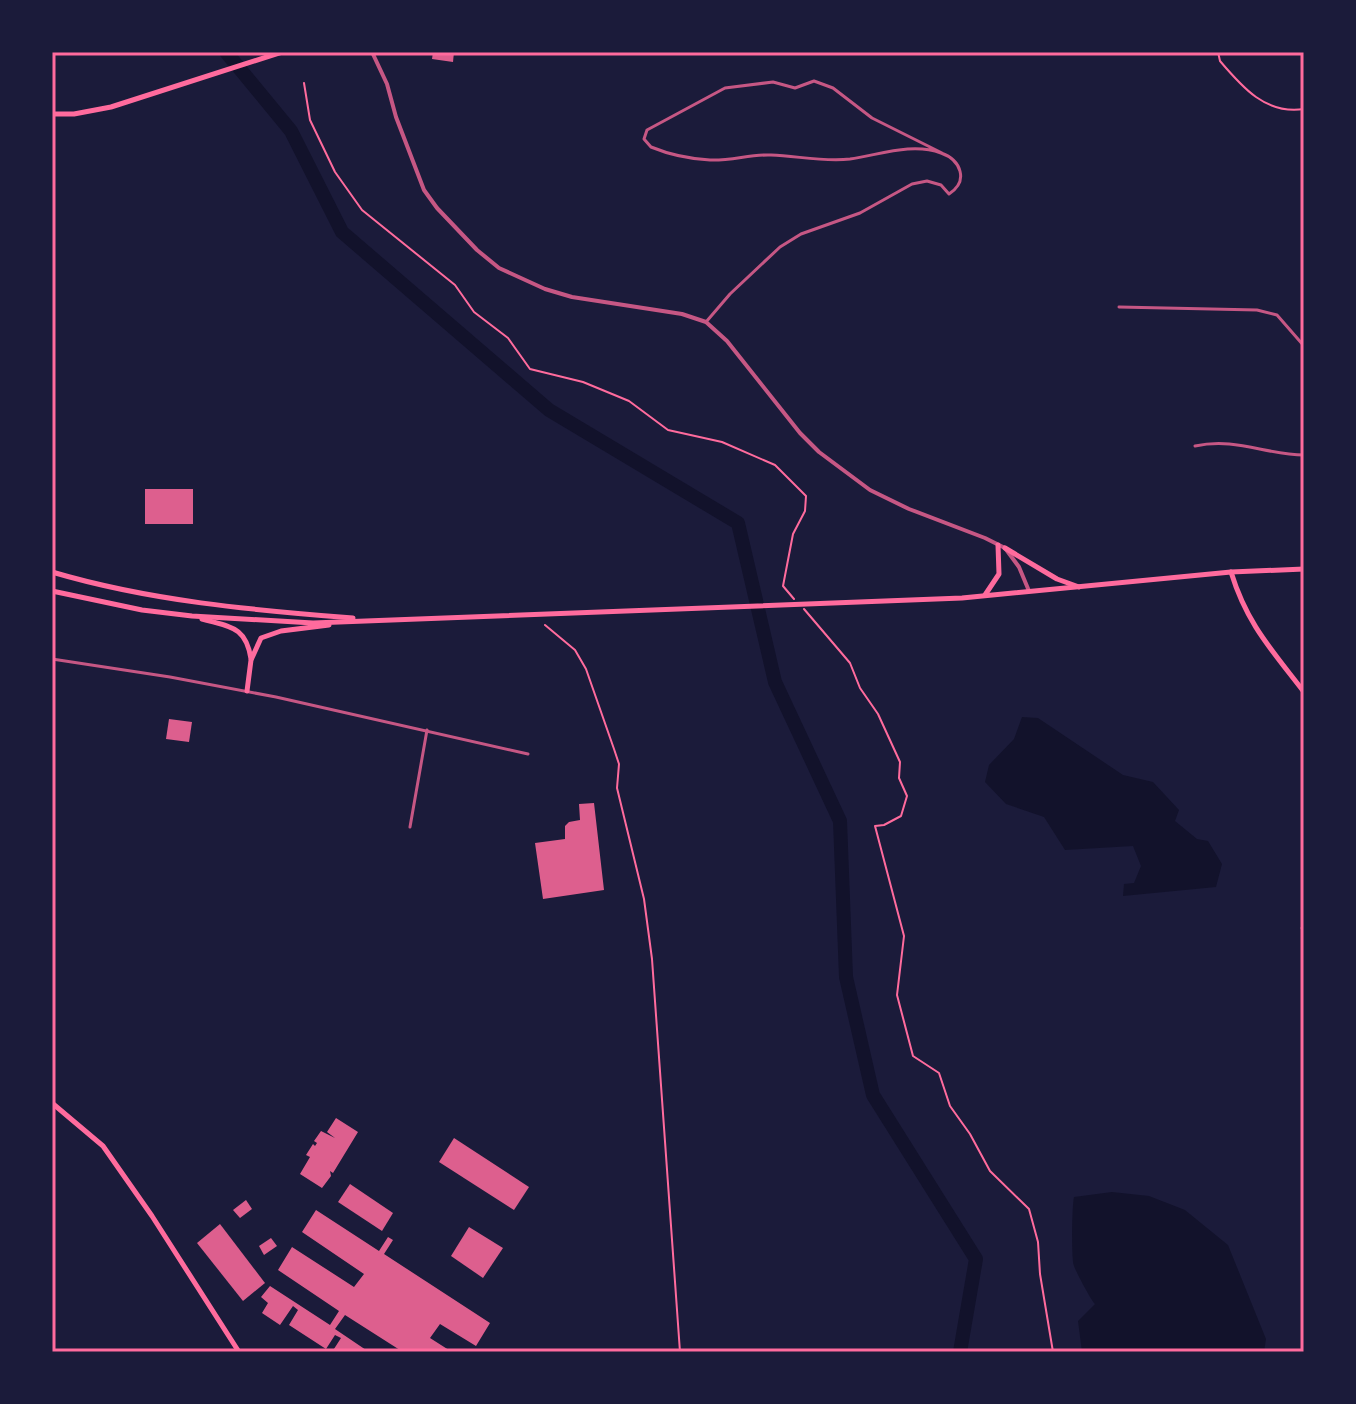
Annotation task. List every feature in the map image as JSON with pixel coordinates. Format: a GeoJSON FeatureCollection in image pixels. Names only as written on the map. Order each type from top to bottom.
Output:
{"type":"FeatureCollection","features":[{"type":"Feature","properties":{"kind":"main road"},"geometry":{"type":"LineString","coordinates":[[52,114],[74,114],[111,107],[282,52]]}},
{"type":"Feature","properties":{"kind":"main road"},"geometry":{"type":"LineString","coordinates":[[984,596],[999,574],[998,545]]}},
{"type":"Feature","properties":{"kind":"main road"},"geometry":{"type":"LineString","coordinates":[[1005,548],[1057,579],[1080,587]]}},
{"type":"Feature","properties":{"kind":"main road"},"geometry":{"type":"LineString","coordinates":[[52,591],[142,610],[291,623],[905,601],[1030,593],[1231,572],[1304,569]]}},
{"type":"Feature","properties":{"kind":"main road"},"geometry":{"type":"LineString","coordinates":[[52,572],[145,595],[235,609],[374,620]]}},
{"type":"Feature","properties":{"kind":"main road"},"geometry":{"type":"LineString","coordinates":[[1231,572],[1240,602],[1252,626],[1304,692]]}},
{"type":"Feature","properties":{"kind":"main road"},"geometry":{"type":"LineString","coordinates":[[192,616],[240,632],[249,646],[251,660]]}},
{"type":"Feature","properties":{"kind":"main road"},"geometry":{"type":"LineString","coordinates":[[247,691],[251,660],[256,646],[267,634],[374,620]]}},
{"type":"Feature","properties":{"kind":"main road"},"geometry":{"type":"LineString","coordinates":[[52,1103],[103,1146],[239,1352]]}},
{"type":"Feature","properties":{"kind":"street"},"geometry":{"type":"LineString","coordinates":[[372,52],[387,84],[424,190],[477,250],[499,268],[545,289],[572,297],[682,314],[706,322],[727,341],[800,433],[838,468],[870,490],[909,509],[1005,548],[1019,567],[1030,593]]}},
{"type":"Feature","properties":{"kind":"street"},"geometry":{"type":"LineString","coordinates":[[706,322],[730,294],[780,247],[801,234],[860,213],[912,184],[927,181],[941,185],[949,194],[961,181],[959,168],[942,153],[872,118],[833,88],[814,81],[795,88],[773,82],[725,88],[647,130],[644,139],[651,147],[711,160],[768,155],[824,161],[893,150],[921,149],[942,153]]}},
{"type":"Feature","properties":{"kind":"street"},"geometry":{"type":"LineString","coordinates":[[1119,307],[1257,310],[1277,315],[1304,346]]}},
{"type":"Feature","properties":{"kind":"street"},"geometry":{"type":"LineString","coordinates":[[1195,446],[1216,443],[1243,445],[1289,455],[1304,455]]}},
{"type":"Feature","properties":{"kind":"street"},"geometry":{"type":"LineString","coordinates":[[52,659],[247,691],[528,754]]}},
{"type":"Feature","properties":{"kind":"street"},"geometry":{"type":"LineString","coordinates":[[410,827],[427,730]]}},
{"type":"Feature","properties":{"kind":"path"},"geometry":{"type":"LineString","coordinates":[[1218,52],[1220,61],[1258,100],[1277,107],[1304,109]]}},
{"type":"Feature","properties":{"kind":"path"},"geometry":{"type":"LineString","coordinates":[[304,83],[310,120],[335,172],[362,210],[455,285],[474,312],[508,338],[530,369],[583,382],[629,401],[668,430],[722,442],[775,465],[806,496],[805,511],[793,534],[783,586],[850,663],[900,762],[899,778],[907,796],[901,816],[875,826],[904,936],[897,995],[913,1056],[939,1073],[950,1106],[990,1171],[1029,1209],[1038,1242],[1053,1352]]}},
{"type":"Feature","properties":{"kind":"path"},"geometry":{"type":"LineString","coordinates":[[545,625],[575,650],[586,669],[619,764],[617,788],[644,899],[652,959],[680,1352]]}},
{"type":"Feature","properties":{"kind":"shaded area"},"geometry":{"type":"Polygon","coordinates":[[[1022,717],[1038,718],[1123,775],[1153,782],[1179,810],[1175,821],[1197,839],[1208,841],[1222,864],[1216,887],[1123,896],[1124,884],[1134,883],[1141,866],[1133,846],[1065,850],[1044,817],[1006,804],[985,782],[989,765],[1014,739],[1022,717]]]}},
{"type":"Feature","properties":{"kind":"shaded area"},"geometry":{"type":"Polygon","coordinates":[[[1112,1192],[1149,1196],[1185,1210],[1228,1245],[1266,1339],[1264,1352],[1082,1352],[1078,1321],[1095,1304],[1073,1262],[1074,1197],[1112,1192]]]}},
{"type":"Feature","properties":{"kind":"building"},"geometry":{"type":"Polygon","coordinates":[[[433,52],[454,52],[453,62],[432,59],[433,52]]]}},
{"type":"Feature","properties":{"kind":"building"},"geometry":{"type":"Polygon","coordinates":[[[145,489],[193,489],[193,524],[145,524],[145,489]]]}},
{"type":"Feature","properties":{"kind":"building"},"geometry":{"type":"Polygon","coordinates":[[[169,719],[192,722],[189,742],[166,739],[169,719]]]}},
{"type":"Feature","properties":{"kind":"building"},"geometry":{"type":"Polygon","coordinates":[[[594,803],[604,890],[543,899],[535,843],[565,839],[565,826],[580,820],[579,804],[594,803]]]}},
{"type":"Feature","properties":{"kind":"building"},"geometry":{"type":"Polygon","coordinates":[[[336,1118],[358,1132],[333,1173],[330,1171],[331,1176],[322,1188],[300,1174],[310,1157],[306,1155],[317,1143],[314,1141],[321,1131],[335,1138],[327,1132],[336,1118]]]}},
{"type":"Feature","properties":{"kind":"building"},"geometry":{"type":"Polygon","coordinates":[[[454,1138],[529,1187],[514,1210],[439,1162],[454,1138]]]}},
{"type":"Feature","properties":{"kind":"building"},"geometry":{"type":"Polygon","coordinates":[[[350,1184],[393,1213],[382,1231],[338,1202],[350,1184]]]}},
{"type":"Feature","properties":{"kind":"building"},"geometry":{"type":"Polygon","coordinates":[[[246,1200],[252,1209],[240,1218],[233,1210],[246,1200]]]}},
{"type":"Feature","properties":{"kind":"building"},"geometry":{"type":"Polygon","coordinates":[[[316,1210],[379,1251],[388,1237],[393,1240],[384,1254],[490,1323],[476,1346],[440,1324],[430,1338],[452,1352],[403,1352],[345,1315],[335,1329],[369,1352],[332,1352],[341,1338],[335,1335],[326,1349],[289,1325],[298,1310],[293,1306],[280,1325],[262,1313],[268,1303],[261,1297],[270,1286],[330,1325],[339,1311],[278,1270],[292,1247],[354,1287],[364,1274],[302,1232],[316,1210]]]}},
{"type":"Feature","properties":{"kind":"building"},"geometry":{"type":"Polygon","coordinates":[[[220,1224],[265,1283],[243,1301],[197,1243],[220,1224]]]}},
{"type":"Feature","properties":{"kind":"building"},"geometry":{"type":"Polygon","coordinates":[[[469,1227],[503,1248],[483,1278],[451,1256],[469,1227]]]}},
{"type":"Feature","properties":{"kind":"building"},"geometry":{"type":"Polygon","coordinates":[[[271,1238],[277,1246],[264,1255],[259,1246],[271,1238]]]}},
{"type":"Feature","properties":{"kind":"waterway"},"geometry":{"type":"LineString","coordinates":[[226,52],[291,131],[342,232],[549,410],[738,523],[775,682],[840,821],[846,977],[873,1095],[976,1259],[960,1352]]}}]}
